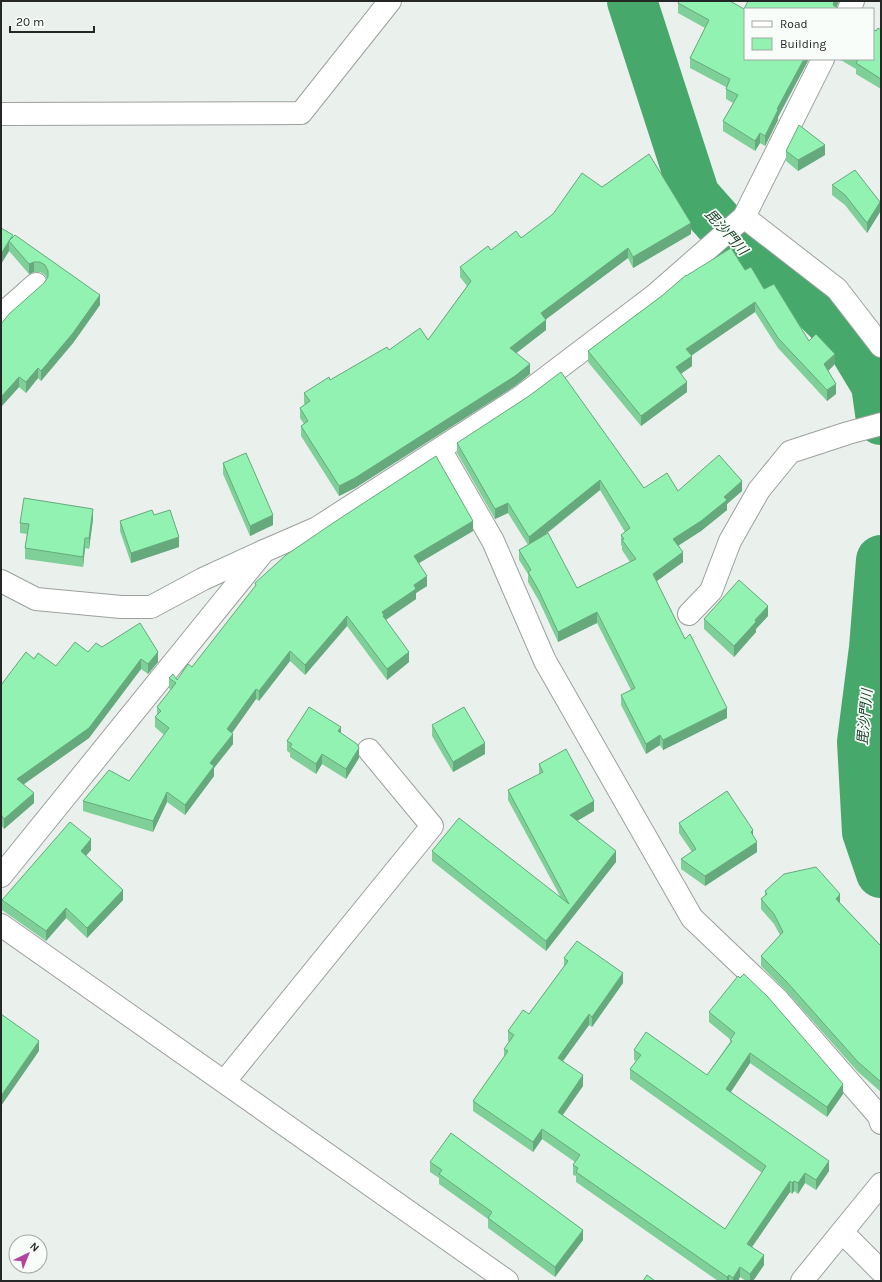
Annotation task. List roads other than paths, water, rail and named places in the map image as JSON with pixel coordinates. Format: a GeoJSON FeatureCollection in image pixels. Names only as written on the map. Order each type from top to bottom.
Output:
{"type":"FeatureCollection","features":[{"type":"Feature","properties":{"kind":"street"},"geometry":{"type":"LineString","coordinates":[[1,114],[301,113],[390,1]]}},
{"type":"Feature","properties":{"kind":"street"},"geometry":{"type":"LineString","coordinates":[[1,581],[36,599],[151,607],[203,579],[317,528],[522,396],[642,305],[744,217],[822,60]]}},
{"type":"Feature","properties":{"kind":"street"},"geometry":{"type":"LineString","coordinates":[[744,217],[837,289],[881,346]]}},
{"type":"Feature","properties":{"kind":"street"},"geometry":{"type":"LineString","coordinates":[[1,314],[36,284]]}},
{"type":"Feature","properties":{"kind":"street"},"geometry":{"type":"LineString","coordinates":[[688,614],[711,592],[730,541],[759,490],[790,452],[881,424]]}},
{"type":"Feature","properties":{"kind":"street"},"geometry":{"type":"LineString","coordinates":[[440,449],[493,541],[545,661],[692,918],[777,999],[879,1116],[881,1123]]}},
{"type":"Feature","properties":{"kind":"street"},"geometry":{"type":"LineString","coordinates":[[1,876],[264,551]]}},
{"type":"Feature","properties":{"kind":"street"},"geometry":{"type":"LineString","coordinates":[[224,1082],[432,826],[369,750]]}},
{"type":"Feature","properties":{"kind":"street"},"geometry":{"type":"LineString","coordinates":[[1,925],[508,1281]]}},
{"type":"Feature","properties":{"kind":"street"},"geometry":{"type":"LineString","coordinates":[[802,1281],[881,1184]]}},
{"type":"Feature","properties":{"kind":"street"},"geometry":{"type":"LineString","coordinates":[[842,1232],[881,1271]]}},
{"type":"Feature","properties":{"kind":"waterway","name":"毘沙門川"},"geometry":{"type":"LineString","coordinates":[[632,1],[695,196],[752,260],[814,305],[849,340],[876,385],[881,420]]}},
{"type":"Feature","properties":{"kind":"waterway","name":"毘沙門川"},"geometry":{"type":"LineString","coordinates":[[881,560],[874,648],[862,742],[867,832],[881,873]]}}]}
